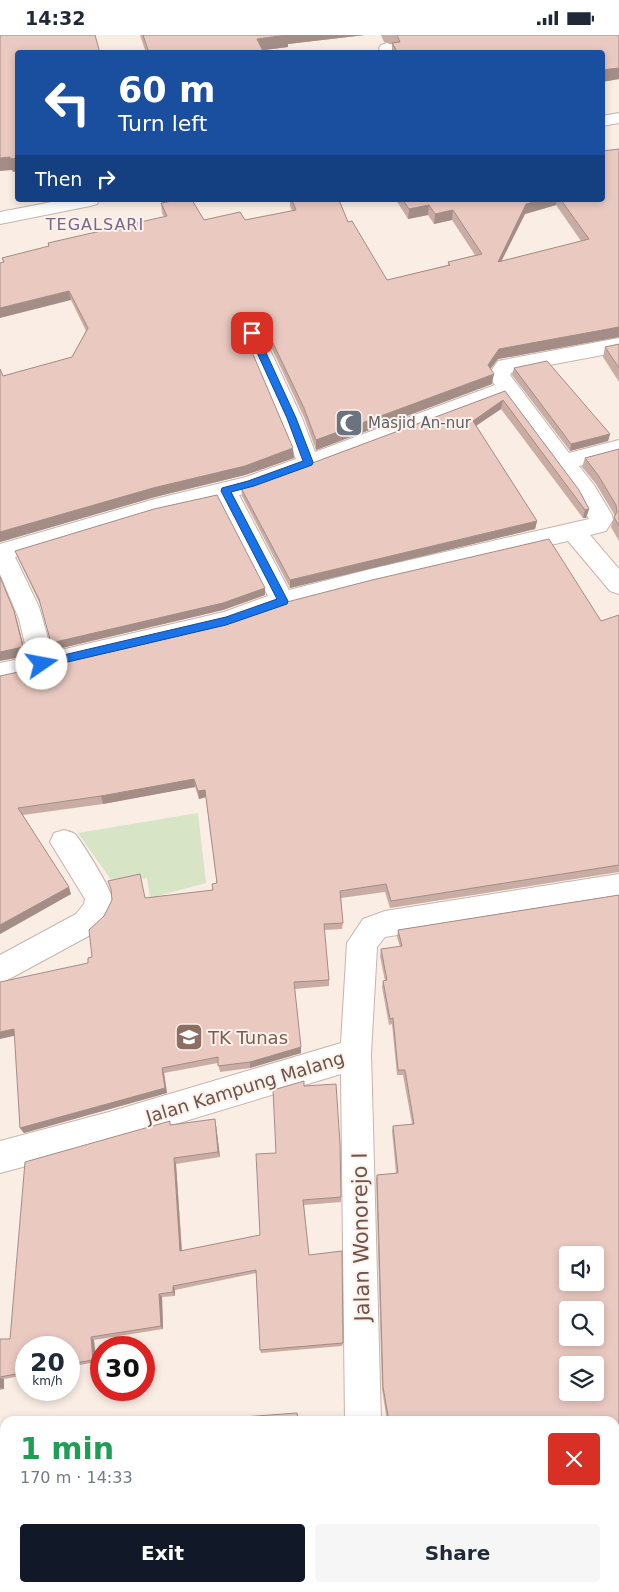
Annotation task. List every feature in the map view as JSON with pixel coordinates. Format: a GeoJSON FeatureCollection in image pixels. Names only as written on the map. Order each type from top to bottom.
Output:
{"type":"FeatureCollection","features":[{"type":"Feature","properties":{"kind":"street"},"geometry":{"type":"LineString","coordinates":[[605,120],[619,118]]}},
{"type":"Feature","properties":{"kind":"street"},"geometry":{"type":"LineString","coordinates":[[0,218],[80,202]]}},
{"type":"Feature","properties":{"kind":"street"},"geometry":{"type":"LineString","coordinates":[[252,333],[292,418],[308,462]]}},
{"type":"Feature","properties":{"kind":"street"},"geometry":{"type":"LineString","coordinates":[[0,673],[226,621],[283,601],[371,578],[438,564],[504,545],[598,525],[601,520],[586,491],[499,375],[505,365],[619,345]]}},
{"type":"Feature","properties":{"kind":"street"},"geometry":{"type":"LineString","coordinates":[[42,664],[30,611],[22,592],[0,553],[155,507],[251,484],[508,388]]}},
{"type":"Feature","properties":{"kind":"street"},"geometry":{"type":"LineString","coordinates":[[563,462],[619,448]]}},
{"type":"Feature","properties":{"kind":"street"},"geometry":{"type":"LineString","coordinates":[[226,491],[283,601]]}},
{"type":"Feature","properties":{"kind":"street"},"geometry":{"type":"LineString","coordinates":[[573,531],[619,585]]}},
{"type":"Feature","properties":{"kind":"street"},"geometry":{"type":"LineString","coordinates":[[0,970],[86,923],[94,915],[99,905],[98,895],[64,842]]}},
{"type":"Feature","properties":{"kind":"street","name":"Jalan Kampung Malang"},"geometry":{"type":"LineString","coordinates":[[0,1157],[109,1128],[356,1054],[362,943],[373,928],[384,924],[619,887]]}},
{"type":"Feature","properties":{"kind":"street","name":"Jalan Wonorejo I"},"geometry":{"type":"LineString","coordinates":[[356,1054],[363,1416]]}},
{"type":"Feature","properties":{"kind":"green space"},"geometry":{"type":"Polygon","coordinates":[[[198,813],[206,883],[150,898],[147,878],[114,884],[78,833],[198,813]]]}},
{"type":"Feature","properties":{"kind":"building"},"geometry":{"type":"Polygon","coordinates":[[[0,35],[95,35],[99,50],[15,50],[15,158],[0,158],[0,35]]]}},
{"type":"Feature","properties":{"kind":"building"},"geometry":{"type":"Polygon","coordinates":[[[143,35],[287,35],[257,39],[262,50],[148,50],[143,35]]]}},
{"type":"Feature","properties":{"kind":"building"},"geometry":{"type":"Polygon","coordinates":[[[397,35],[619,35],[619,68],[605,70],[605,50],[396,50],[392,43],[400,42],[397,35]]]}},
{"type":"Feature","properties":{"kind":"building"},"geometry":{"type":"Polygon","coordinates":[[[619,149],[619,327],[499,349],[488,365],[494,374],[316,440],[304,408],[263,322],[259,316],[251,314],[243,317],[240,324],[293,448],[245,466],[153,488],[0,532],[0,369],[3,376],[72,357],[88,328],[69,291],[0,308],[0,263],[4,262],[2,258],[49,246],[48,243],[167,216],[161,203],[167,202],[193,202],[204,220],[240,212],[245,220],[296,210],[293,202],[340,202],[348,222],[352,221],[387,280],[450,265],[448,262],[482,254],[453,210],[435,214],[429,205],[409,209],[404,202],[534,202],[526,204],[498,262],[589,239],[562,202],[605,202],[605,151],[619,149]]]}},
{"type":"Feature","properties":{"kind":"building"},"geometry":{"type":"Polygon","coordinates":[[[619,344],[619,368],[605,347],[619,344]]]}},
{"type":"Feature","properties":{"kind":"building"},"geometry":{"type":"Polygon","coordinates":[[[547,361],[610,434],[571,444],[514,368],[547,361]]]}},
{"type":"Feature","properties":{"kind":"building"},"geometry":{"type":"Polygon","coordinates":[[[505,391],[579,490],[589,509],[585,510],[503,400],[473,421],[537,521],[290,580],[241,488],[259,483],[505,391]]]}},
{"type":"Feature","properties":{"kind":"building"},"geometry":{"type":"Polygon","coordinates":[[[619,449],[619,526],[614,517],[617,512],[616,505],[585,458],[619,449]]]}},
{"type":"Feature","properties":{"kind":"building"},"geometry":{"type":"Polygon","coordinates":[[[217,495],[265,588],[223,603],[51,643],[39,599],[15,551],[154,509],[217,495]]]}},
{"type":"Feature","properties":{"kind":"building"},"geometry":{"type":"Polygon","coordinates":[[[549,539],[601,621],[619,615],[619,865],[391,901],[386,884],[340,891],[343,923],[324,924],[329,980],[294,982],[301,1047],[250,1062],[218,1066],[218,1057],[162,1068],[165,1088],[20,1128],[14,1029],[0,1032],[0,982],[88,963],[88,958],[92,957],[89,930],[104,916],[112,900],[108,881],[140,874],[145,898],[213,890],[212,884],[217,883],[205,790],[198,791],[194,779],[101,796],[18,808],[69,887],[0,925],[0,676],[227,624],[287,602],[372,580],[549,539]]]}},
{"type":"Feature","properties":{"kind":"building"},"geometry":{"type":"Polygon","coordinates":[[[0,577],[14,611],[23,647],[0,652],[0,577]]]}},
{"type":"Feature","properties":{"kind":"building"},"geometry":{"type":"Polygon","coordinates":[[[619,895],[619,1416],[388,1416],[383,1387],[377,1175],[398,1173],[393,1126],[414,1124],[405,1070],[398,1070],[393,1018],[390,1019],[383,981],[387,980],[381,949],[402,946],[398,930],[619,895]]]}},
{"type":"Feature","properties":{"kind":"building"},"geometry":{"type":"Polygon","coordinates":[[[304,1081],[304,1086],[336,1084],[341,1197],[303,1200],[309,1255],[342,1251],[343,1343],[260,1350],[256,1270],[173,1286],[173,1292],[159,1294],[161,1326],[90,1336],[90,1360],[80,1362],[80,1336],[15,1336],[15,1374],[0,1377],[0,1339],[10,1339],[25,1162],[170,1121],[170,1125],[215,1119],[218,1152],[174,1158],[180,1251],[260,1235],[256,1154],[276,1153],[273,1090],[304,1081]]]}},
{"type":"Feature","properties":{"kind":"building"},"geometry":{"type":"Polygon","coordinates":[[[297,1413],[297,1416],[256,1416],[297,1413]]]}},
{"type":"Feature","properties":{"kind":"place","name":"Masjid An-nur"},"geometry":{"type":"Point","coordinates":[349,423]}},
{"type":"Feature","properties":{"kind":"place","name":"TK Tunas"},"geometry":{"type":"Point","coordinates":[189,1037]}},
{"type":"Feature","properties":{"kind":"district","name":"TEGALSARI"},"geometry":{"type":"Point","coordinates":[95,224]}},
{"type":"Feature","properties":{"kind":"route"},"geometry":{"type":"LineString","coordinates":[[42,664],[226,621],[283,601],[226,491],[251,484],[308,462],[292,418],[252,333]]}}]}
